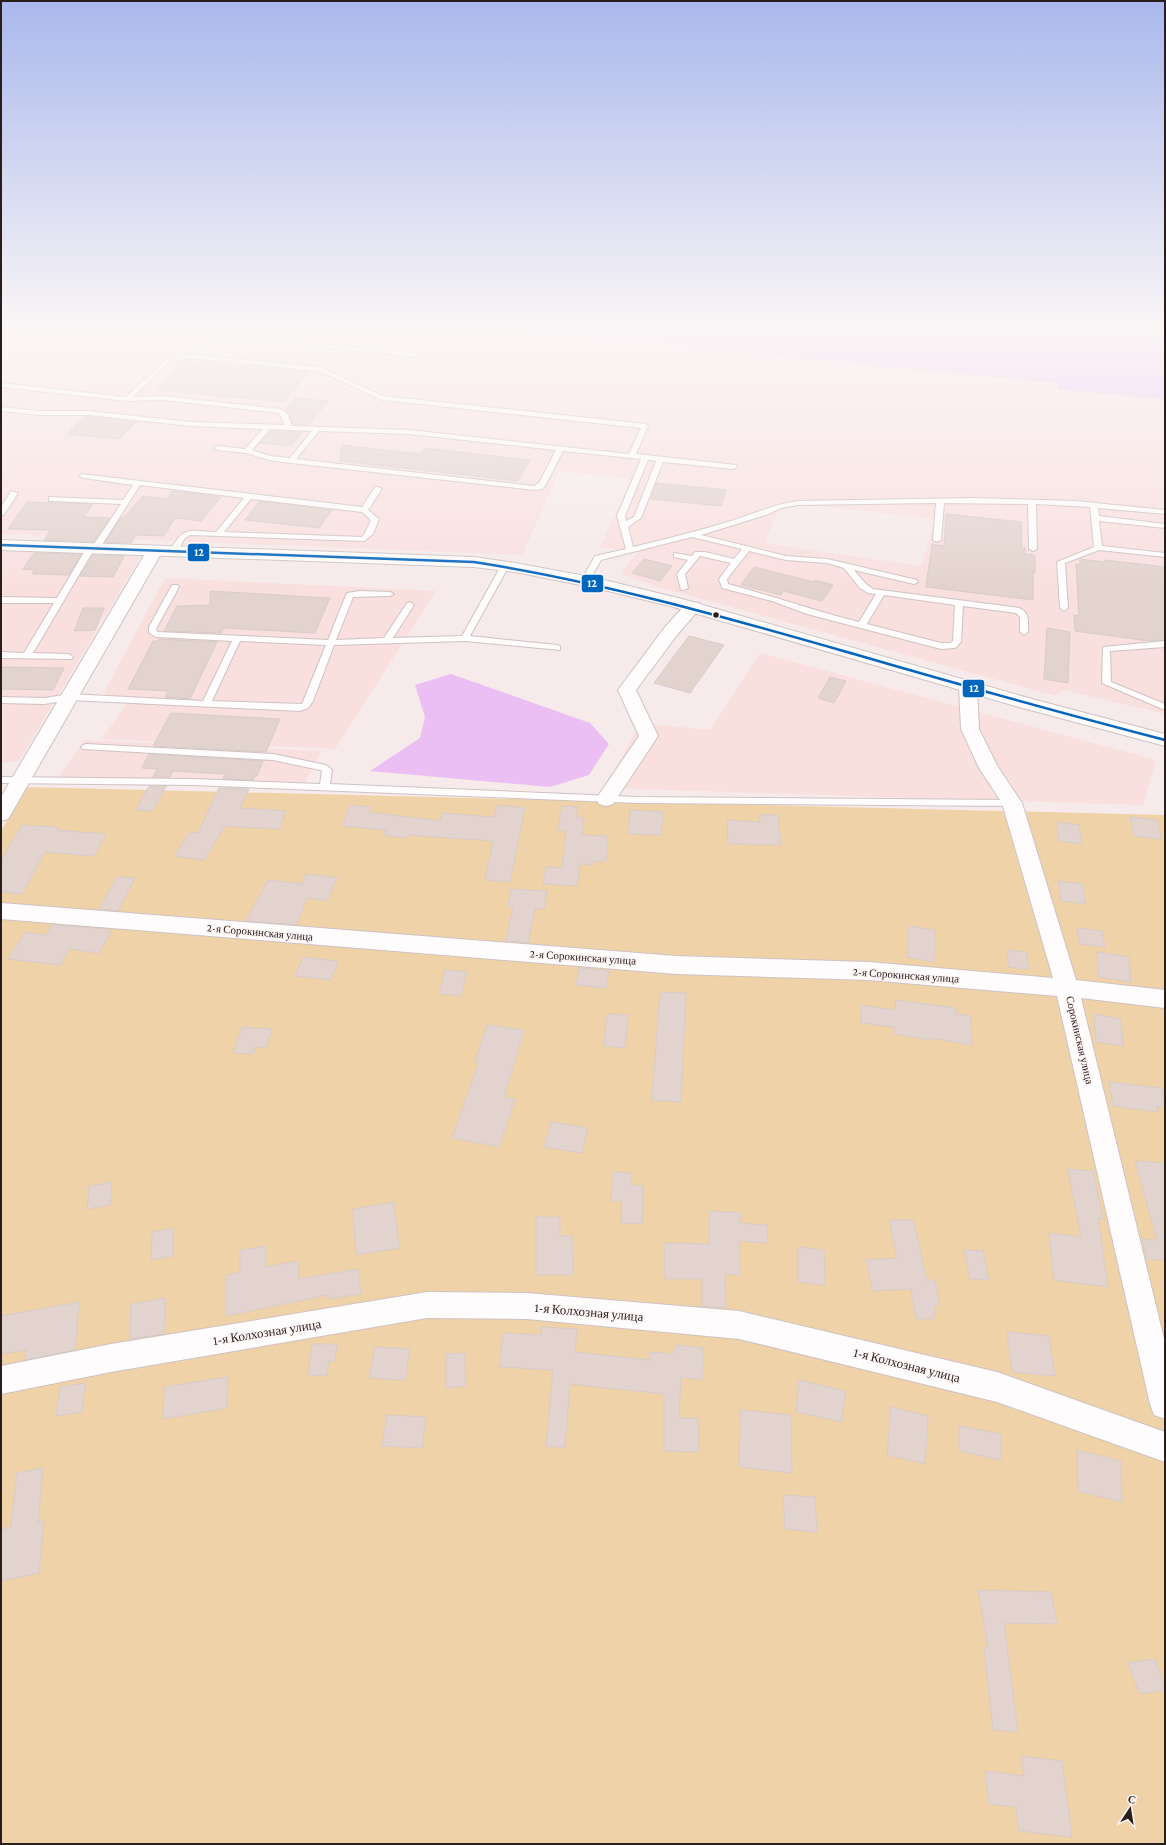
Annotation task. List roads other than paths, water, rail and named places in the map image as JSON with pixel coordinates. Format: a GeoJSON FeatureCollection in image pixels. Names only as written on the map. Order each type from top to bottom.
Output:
{"type":"FeatureCollection","features":[{"type":"Feature","properties":{"kind":"street"},"geometry":{"type":"LineString","coordinates":[[1,545],[154,552],[474,562],[505,566],[585,581],[693,608],[968,687],[1165,740]]}},
{"type":"Feature","properties":{"kind":"street"},"geometry":{"type":"LineString","coordinates":[[1,814],[154,552]]}},
{"type":"Feature","properties":{"kind":"street"},"geometry":{"type":"LineString","coordinates":[[606,799],[648,736],[627,690],[671,631],[693,608]]}},
{"type":"Feature","properties":{"kind":"street","name":"Сорокинская улица"},"geometry":{"type":"LineString","coordinates":[[968,687],[970,729],[990,768],[1012,804],[1068,988],[1165,1404]]}},
{"type":"Feature","properties":{"kind":"street","name":"2-я Сорокинская улица"},"geometry":{"type":"LineString","coordinates":[[1,911],[676,965],[869,971],[1068,988],[1165,999]]}},
{"type":"Feature","properties":{"kind":"street","name":"1-я Колхозная улица"},"geometry":{"type":"LineString","coordinates":[[1,1380],[111,1358],[427,1305],[527,1306],[739,1325],[997,1387],[1165,1447]]}},
{"type":"Feature","properties":{"kind":"lane"},"geometry":{"type":"LineString","coordinates":[[118,416],[191,424],[409,432],[733,467]]}},
{"type":"Feature","properties":{"kind":"lane"},"geometry":{"type":"LineString","coordinates":[[285,416],[289,428]]}},
{"type":"Feature","properties":{"kind":"lane"},"geometry":{"type":"LineString","coordinates":[[552,416],[645,426],[632,456]]}},
{"type":"Feature","properties":{"kind":"lane"},"geometry":{"type":"LineString","coordinates":[[247,451],[268,427]]}},
{"type":"Feature","properties":{"kind":"lane"},"geometry":{"type":"LineString","coordinates":[[291,461],[317,429]]}},
{"type":"Feature","properties":{"kind":"lane"},"geometry":{"type":"LineString","coordinates":[[218,448],[247,451],[268,458],[291,461],[534,488],[539,487],[542,484],[561,448]]}},
{"type":"Feature","properties":{"kind":"lane"},"geometry":{"type":"LineString","coordinates":[[630,550],[621,516],[645,458]]}},
{"type":"Feature","properties":{"kind":"lane"},"geometry":{"type":"LineString","coordinates":[[623,526],[637,518],[660,459]]}},
{"type":"Feature","properties":{"kind":"lane"},"geometry":{"type":"LineString","coordinates":[[84,476],[364,510],[375,519],[369,534],[364,539],[188,533],[182,537],[173,552]]}},
{"type":"Feature","properties":{"kind":"lane"},"geometry":{"type":"LineString","coordinates":[[27,656],[59,601],[92,549],[138,483]]}},
{"type":"Feature","properties":{"kind":"lane"},"geometry":{"type":"LineString","coordinates":[[364,510],[378,489]]}},
{"type":"Feature","properties":{"kind":"lane"},"geometry":{"type":"LineString","coordinates":[[1,513],[14,493]]}},
{"type":"Feature","properties":{"kind":"lane"},"geometry":{"type":"LineString","coordinates":[[219,533],[249,496]]}},
{"type":"Feature","properties":{"kind":"lane"},"geometry":{"type":"LineString","coordinates":[[52,499],[126,502]]}},
{"type":"Feature","properties":{"kind":"lane"},"geometry":{"type":"LineString","coordinates":[[937,540],[940,501]]}},
{"type":"Feature","properties":{"kind":"lane"},"geometry":{"type":"LineString","coordinates":[[585,581],[598,558],[692,534],[763,513],[779,506],[798,503],[940,501],[1032,502],[1094,505],[1165,512]]}},
{"type":"Feature","properties":{"kind":"lane"},"geometry":{"type":"LineString","coordinates":[[1032,502],[1033,549]]}},
{"type":"Feature","properties":{"kind":"lane"},"geometry":{"type":"LineString","coordinates":[[1094,505],[1098,548]]}},
{"type":"Feature","properties":{"kind":"lane"},"geometry":{"type":"LineString","coordinates":[[1096,518],[1165,526]]}},
{"type":"Feature","properties":{"kind":"lane"},"geometry":{"type":"LineString","coordinates":[[692,534],[786,558],[827,561],[914,582]]}},
{"type":"Feature","properties":{"kind":"lane"},"geometry":{"type":"LineString","coordinates":[[747,548],[723,579],[725,586],[775,599],[810,612],[941,646],[952,646],[957,642],[959,603]]}},
{"type":"Feature","properties":{"kind":"lane"},"geometry":{"type":"LineString","coordinates":[[1064,608],[1061,562],[1098,548],[1165,556]]}},
{"type":"Feature","properties":{"kind":"lane"},"geometry":{"type":"LineString","coordinates":[[684,588],[681,574],[693,559],[701,553],[737,562]]}},
{"type":"Feature","properties":{"kind":"lane"},"geometry":{"type":"LineString","coordinates":[[677,555],[693,559]]}},
{"type":"Feature","properties":{"kind":"lane"},"geometry":{"type":"LineString","coordinates":[[465,638],[505,566]]}},
{"type":"Feature","properties":{"kind":"lane"},"geometry":{"type":"LineString","coordinates":[[847,566],[866,589],[881,593],[1019,611],[1024,617],[1024,632]]}},
{"type":"Feature","properties":{"kind":"lane"},"geometry":{"type":"LineString","coordinates":[[175,587],[153,627],[152,631],[156,634],[330,643],[465,638],[557,648]]}},
{"type":"Feature","properties":{"kind":"lane"},"geometry":{"type":"LineString","coordinates":[[1,700],[44,701],[70,697],[292,709],[305,706],[350,595],[360,593],[390,594]]}},
{"type":"Feature","properties":{"kind":"lane"},"geometry":{"type":"LineString","coordinates":[[862,625],[881,593]]}},
{"type":"Feature","properties":{"kind":"lane"},"geometry":{"type":"LineString","coordinates":[[1,600],[59,601]]}},
{"type":"Feature","properties":{"kind":"lane"},"geometry":{"type":"LineString","coordinates":[[387,641],[410,605]]}},
{"type":"Feature","properties":{"kind":"lane"},"geometry":{"type":"LineString","coordinates":[[206,704],[237,639]]}},
{"type":"Feature","properties":{"kind":"lane"},"geometry":{"type":"LineString","coordinates":[[1165,644],[1106,649],[1107,683],[1165,707]]}},
{"type":"Feature","properties":{"kind":"lane"},"geometry":{"type":"LineString","coordinates":[[1,655],[69,657]]}},
{"type":"Feature","properties":{"kind":"lane"},"geometry":{"type":"LineString","coordinates":[[86,747],[273,757],[323,767],[327,770],[325,787]]}},
{"type":"Feature","properties":{"kind":"lane"},"geometry":{"type":"LineString","coordinates":[[1,780],[192,782],[606,799],[1012,804]]}}]}
